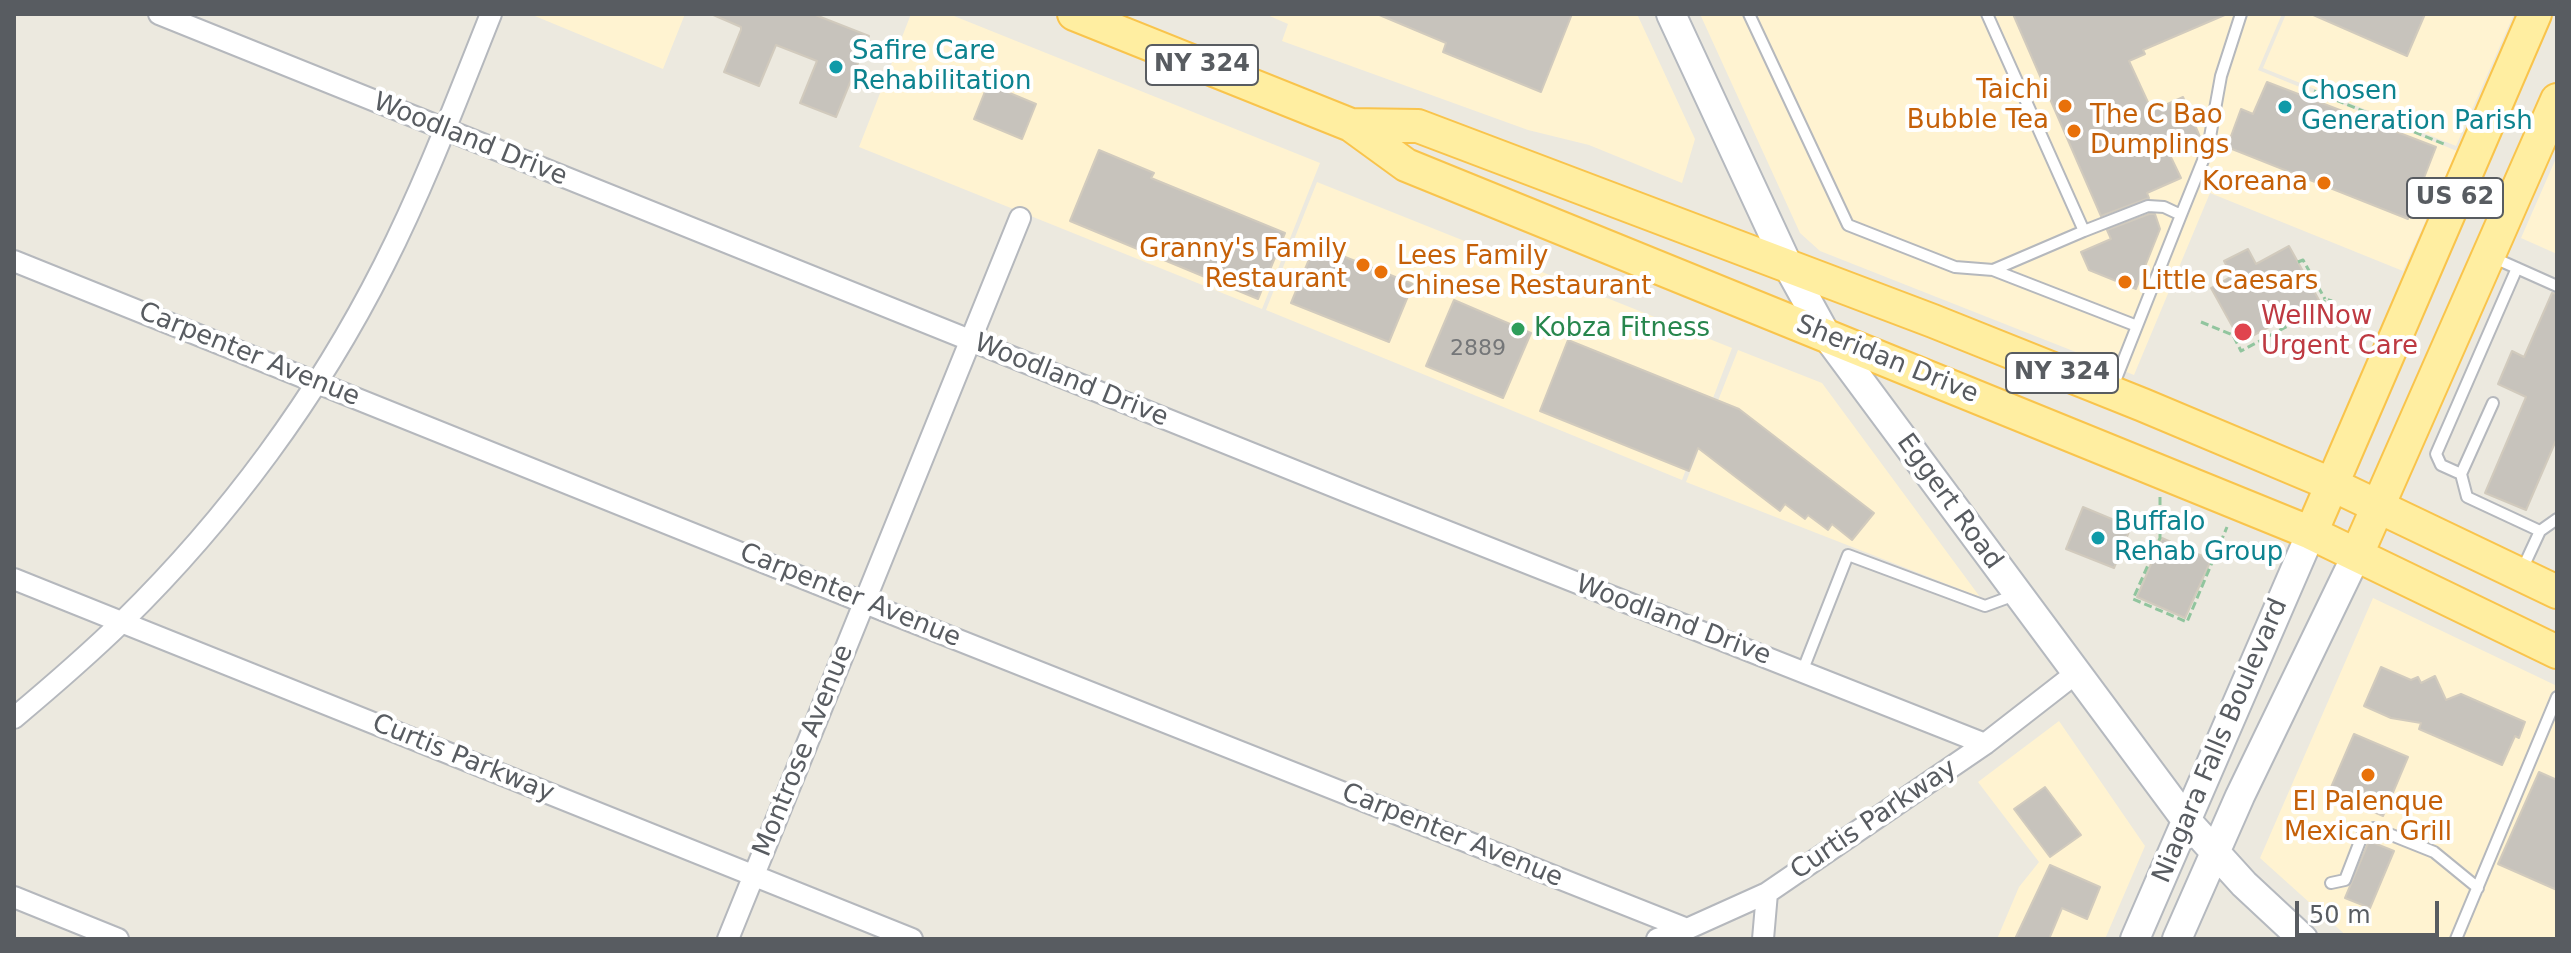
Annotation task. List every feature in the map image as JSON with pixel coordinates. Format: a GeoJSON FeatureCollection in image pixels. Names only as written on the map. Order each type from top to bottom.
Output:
{"type":"FeatureCollection","features":[{"type":"Feature","properties":{"kind":"main road","name":"Sheridan Drive"},"geometry":{"type":"LineString","coordinates":[[1074,14],[1351,125],[1406,165],[2311,533],[2557,652]]}},
{"type":"Feature","properties":{"kind":"main road","name":"Eggert Road"},"geometry":{"type":"LineString","coordinates":[[1671,14],[1789,268],[1826,335],[2186,820],[2214,853],[2303,939]]}},
{"type":"Feature","properties":{"kind":"main road","name":"Niagara Falls Boulevard"},"geometry":{"type":"LineString","coordinates":[[2135,939],[2535,14]]}},
{"type":"Feature","properties":{"kind":"main road","name":"Niagara Falls Boulevard"},"geometry":{"type":"LineString","coordinates":[[2177,939],[2214,853],[2379,507],[2504,262],[2557,100]]}},
{"type":"Feature","properties":{"kind":"main road","name":"Sheridan Drive"},"geometry":{"type":"LineString","coordinates":[[1351,125],[1418,126],[1933,321],[2331,484],[2557,592]]}},
{"type":"Feature","properties":{"kind":"street","name":"Woodland Drive"},"geometry":{"type":"LineString","coordinates":[[159,14],[1985,744]]}},
{"type":"Feature","properties":{"kind":"street"},"geometry":{"type":"LineString","coordinates":[[14,718],[122,622],[218,517],[263,461],[317,381],[383,268],[445,130],[491,14]]}},
{"type":"Feature","properties":{"kind":"street","name":"Montrose Avenue"},"geometry":{"type":"LineString","coordinates":[[728,939],[1020,218]]}},
{"type":"Feature","properties":{"kind":"street","name":"Carpenter Avenue"},"geometry":{"type":"LineString","coordinates":[[14,261],[1687,929]]}},
{"type":"Feature","properties":{"kind":"street","name":"Curtis Parkway"},"geometry":{"type":"LineString","coordinates":[[14,579],[912,939]]}},
{"type":"Feature","properties":{"kind":"street","name":"Curtis Parkway"},"geometry":{"type":"LineString","coordinates":[[1657,939],[1767,893],[1985,744],[2075,674]]}},
{"type":"Feature","properties":{"kind":"street"},"geometry":{"type":"LineString","coordinates":[[1763,939],[1767,893]]}},
{"type":"Feature","properties":{"kind":"street"},"geometry":{"type":"LineString","coordinates":[[14,897],[118,939]]}},
{"type":"Feature","properties":{"kind":"lane"},"geometry":{"type":"LineString","coordinates":[[1749,14],[1848,225],[1955,267],[1993,270],[2137,326]]}},
{"type":"Feature","properties":{"kind":"lane"},"geometry":{"type":"LineString","coordinates":[[1987,14],[2084,231]]}},
{"type":"Feature","properties":{"kind":"lane"},"geometry":{"type":"LineString","coordinates":[[2111,392],[2208,148],[2221,76],[2241,14]]}},
{"type":"Feature","properties":{"kind":"lane"},"geometry":{"type":"LineString","coordinates":[[1993,270],[2148,206],[2157,205],[2181,215]]}},
{"type":"Feature","properties":{"kind":"lane"},"geometry":{"type":"LineString","coordinates":[[2461,474],[2441,465],[2436,454],[2504,262],[2557,286]]}},
{"type":"Feature","properties":{"kind":"lane"},"geometry":{"type":"LineString","coordinates":[[2493,403],[2461,474],[2467,497],[2540,531]]}},
{"type":"Feature","properties":{"kind":"lane"},"geometry":{"type":"LineString","coordinates":[[2520,575],[2540,531],[2557,519]]}},
{"type":"Feature","properties":{"kind":"lane"},"geometry":{"type":"LineString","coordinates":[[1802,672],[1848,555],[1985,606],[2016,594]]}},
{"type":"Feature","properties":{"kind":"lane"},"geometry":{"type":"LineString","coordinates":[[2456,939],[2557,697]]}},
{"type":"Feature","properties":{"kind":"lane"},"geometry":{"type":"LineString","coordinates":[[2331,883],[2345,880],[2362,836],[2374,828],[2434,852],[2478,888]]}},
{"type":"Feature","properties":{"kind":"path"},"geometry":{"type":"LineString","coordinates":[[2314,91],[2444,144]]}},
{"type":"Feature","properties":{"kind":"path"},"geometry":{"type":"LineString","coordinates":[[2298,262],[2303,260],[2325,299],[2332,301]]}},
{"type":"Feature","properties":{"kind":"path"},"geometry":{"type":"LineString","coordinates":[[2201,322],[2233,335],[2241,351],[2319,310],[2325,299]]}},
{"type":"Feature","properties":{"kind":"path"},"geometry":{"type":"LineString","coordinates":[[2315,302],[2319,310]]}},
{"type":"Feature","properties":{"kind":"path"},"geometry":{"type":"LineString","coordinates":[[2351,316],[2372,324]]}},
{"type":"Feature","properties":{"kind":"path"},"geometry":{"type":"LineString","coordinates":[[2246,339],[2249,346]]}},
{"type":"Feature","properties":{"kind":"path"},"geometry":{"type":"LineString","coordinates":[[2160,497],[2160,538],[2133,599],[2187,622],[2227,527]]}},
{"type":"Feature","properties":{"kind":"shaded area"},"geometry":{"type":"Polygon","coordinates":[[[530,14],[685,14],[663,69],[530,14]]]}},
{"type":"Feature","properties":{"kind":"shaded area"},"geometry":{"type":"Polygon","coordinates":[[[911,14],[949,14],[1320,163],[1262,309],[859,147],[911,14]]]}},
{"type":"Feature","properties":{"kind":"shaded area"},"geometry":{"type":"Polygon","coordinates":[[[1265,14],[1637,14],[1695,139],[1682,183],[1589,145],[1528,130],[1282,41],[1288,24],[1265,14]]]}},
{"type":"Feature","properties":{"kind":"shaded area"},"geometry":{"type":"Polygon","coordinates":[[[1700,14],[2282,14],[2258,70],[2457,151],[2403,271],[2210,193],[2134,375],[1820,251],[1800,233],[1700,14]]]}},
{"type":"Feature","properties":{"kind":"shaded area"},"geometry":{"type":"Polygon","coordinates":[[[2286,14],[2514,14],[2456,146],[2263,68],[2286,14]]]}},
{"type":"Feature","properties":{"kind":"shaded area"},"geometry":{"type":"Polygon","coordinates":[[[2557,156],[2557,254],[2521,238],[2557,156]]]}},
{"type":"Feature","properties":{"kind":"shaded area"},"geometry":{"type":"Polygon","coordinates":[[[1317,182],[1732,348],[1682,480],[1266,310],[1317,182]]]}},
{"type":"Feature","properties":{"kind":"shaded area"},"geometry":{"type":"Polygon","coordinates":[[[1738,350],[1822,383],[1980,597],[1686,482],[1738,350]]]}},
{"type":"Feature","properties":{"kind":"shaded area"},"geometry":{"type":"Polygon","coordinates":[[[2373,598],[2557,686],[2557,939],[2350,939],[2260,858],[2373,598]]]}},
{"type":"Feature","properties":{"kind":"shaded area"},"geometry":{"type":"Polygon","coordinates":[[[2059,721],[2145,846],[2105,939],[1997,939],[2019,887],[2039,862],[1978,782],[2059,721]]]}},
{"type":"Feature","properties":{"kind":"building","name":"Safire Care Rehabilitation"},"geometry":{"type":"Polygon","coordinates":[[[711,14],[813,14],[869,36],[836,117],[800,103],[817,61],[776,45],[759,86],[724,72],[741,27],[711,14]]]}},
{"type":"Feature","properties":{"kind":"building"},"geometry":{"type":"Polygon","coordinates":[[[1377,14],[1572,14],[1541,92],[1443,52],[1446,43],[1377,14]]]}},
{"type":"Feature","properties":{"kind":"building"},"geometry":{"type":"Polygon","coordinates":[[[2013,14],[2227,14],[2143,50],[2145,54],[2129,61],[2152,111],[2183,97],[2200,137],[2168,151],[2181,178],[2147,193],[2149,198],[2101,216],[2013,14]]]}},
{"type":"Feature","properties":{"kind":"building"},"geometry":{"type":"Polygon","coordinates":[[[2311,14],[2425,14],[2407,56],[2311,14]]]}},
{"type":"Feature","properties":{"kind":"building"},"geometry":{"type":"Polygon","coordinates":[[[2267,82],[2436,147],[2408,219],[2227,147],[2241,109],[2253,114],[2267,82]]]}},
{"type":"Feature","properties":{"kind":"building"},"geometry":{"type":"Polygon","coordinates":[[[988,84],[1036,104],[1022,139],[974,119],[988,84]]]}},
{"type":"Feature","properties":{"kind":"building"},"geometry":{"type":"Polygon","coordinates":[[[1099,150],[1154,173],[1151,178],[1285,233],[1258,299],[1070,221],[1099,150]]]}},
{"type":"Feature","properties":{"kind":"building"},"geometry":{"type":"Polygon","coordinates":[[[2155,214],[2160,229],[2136,289],[2089,270],[2081,252],[2111,239],[2107,230],[2155,214]]]}},
{"type":"Feature","properties":{"kind":"building"},"geometry":{"type":"Polygon","coordinates":[[[1315,245],[1413,284],[1389,342],[1291,303],[1315,245]]]}},
{"type":"Feature","properties":{"kind":"building"},"geometry":{"type":"Polygon","coordinates":[[[2289,246],[2319,300],[2241,342],[2211,288],[2232,276],[2224,261],[2248,249],[2256,264],[2289,246]]]}},
{"type":"Feature","properties":{"kind":"building"},"geometry":{"type":"Polygon","coordinates":[[[2552,293],[2557,294],[2557,438],[2526,510],[2485,493],[2526,397],[2498,384],[2512,351],[2524,357],[2552,293]]]}},
{"type":"Feature","properties":{"kind":"building"},"geometry":{"type":"Polygon","coordinates":[[[1454,300],[1531,333],[1503,398],[1426,366],[1454,300]]]}},
{"type":"Feature","properties":{"kind":"building"},"geometry":{"type":"Polygon","coordinates":[[[1568,340],[1739,409],[1874,513],[1852,540],[1832,524],[1828,530],[1808,515],[1805,519],[1785,504],[1780,511],[1698,448],[1689,471],[1540,411],[1568,340]]]}},
{"type":"Feature","properties":{"kind":"building","name":"Buffalo Rehab Group"},"geometry":{"type":"Polygon","coordinates":[[[2083,507],[2131,527],[2114,568],[2066,549],[2083,507]]]}},
{"type":"Feature","properties":{"kind":"building"},"geometry":{"type":"Polygon","coordinates":[[[2162,538],[2211,560],[2185,618],[2137,597],[2162,538]]]}},
{"type":"Feature","properties":{"kind":"building"},"geometry":{"type":"Polygon","coordinates":[[[2381,667],[2411,680],[2418,677],[2421,683],[2435,676],[2446,700],[2461,694],[2525,722],[2502,765],[2419,729],[2421,723],[2391,718],[2364,706],[2381,667]]]}},
{"type":"Feature","properties":{"kind":"building","name":"El Palenque Mexican Grill"},"geometry":{"type":"Polygon","coordinates":[[[2354,734],[2408,757],[2383,816],[2329,792],[2354,734]]]}},
{"type":"Feature","properties":{"kind":"building"},"geometry":{"type":"Polygon","coordinates":[[[2539,772],[2557,780],[2557,890],[2498,864],[2539,772]]]}},
{"type":"Feature","properties":{"kind":"building"},"geometry":{"type":"Polygon","coordinates":[[[2045,787],[2081,835],[2050,857],[2014,809],[2045,787]]]}},
{"type":"Feature","properties":{"kind":"building"},"geometry":{"type":"Polygon","coordinates":[[[2369,841],[2394,851],[2370,908],[2345,898],[2369,841]]]}},
{"type":"Feature","properties":{"kind":"building"},"geometry":{"type":"Polygon","coordinates":[[[2050,865],[2100,887],[2087,919],[2062,908],[2049,939],[2015,939],[2050,865]]]}},
{"type":"Feature","properties":{"kind":"place","name":"Safire Care Rehabilitation"},"geometry":{"type":"Point","coordinates":[836,67]}},
{"type":"Feature","properties":{"kind":"place","name":"Taichi Bubble Tea"},"geometry":{"type":"Point","coordinates":[2065,106]}},
{"type":"Feature","properties":{"kind":"place","name":"Chosen Generation Parish"},"geometry":{"type":"Point","coordinates":[2285,107]}},
{"type":"Feature","properties":{"kind":"place","name":"The C Bao Dumplings"},"geometry":{"type":"Point","coordinates":[2074,131]}},
{"type":"Feature","properties":{"kind":"place","name":"Koreana"},"geometry":{"type":"Point","coordinates":[2324,183]}},
{"type":"Feature","properties":{"kind":"place","name":"Granny's Family Restaurant"},"geometry":{"type":"Point","coordinates":[1363,265]}},
{"type":"Feature","properties":{"kind":"place","name":"Lees Family Chinese Restaurant"},"geometry":{"type":"Point","coordinates":[1381,272]}},
{"type":"Feature","properties":{"kind":"place","name":"Little Caesars"},"geometry":{"type":"Point","coordinates":[2125,282]}},
{"type":"Feature","properties":{"kind":"place","name":"Kobza Fitness"},"geometry":{"type":"Point","coordinates":[1518,329]}},
{"type":"Feature","properties":{"kind":"place","name":"WellNow Urgent Care"},"geometry":{"type":"Point","coordinates":[2243,332]}},
{"type":"Feature","properties":{"kind":"place","name":"Buffalo Rehab Group"},"geometry":{"type":"Point","coordinates":[2098,538]}},
{"type":"Feature","properties":{"kind":"place","name":"El Palenque Mexican Grill"},"geometry":{"type":"Point","coordinates":[2368,775]}}]}
